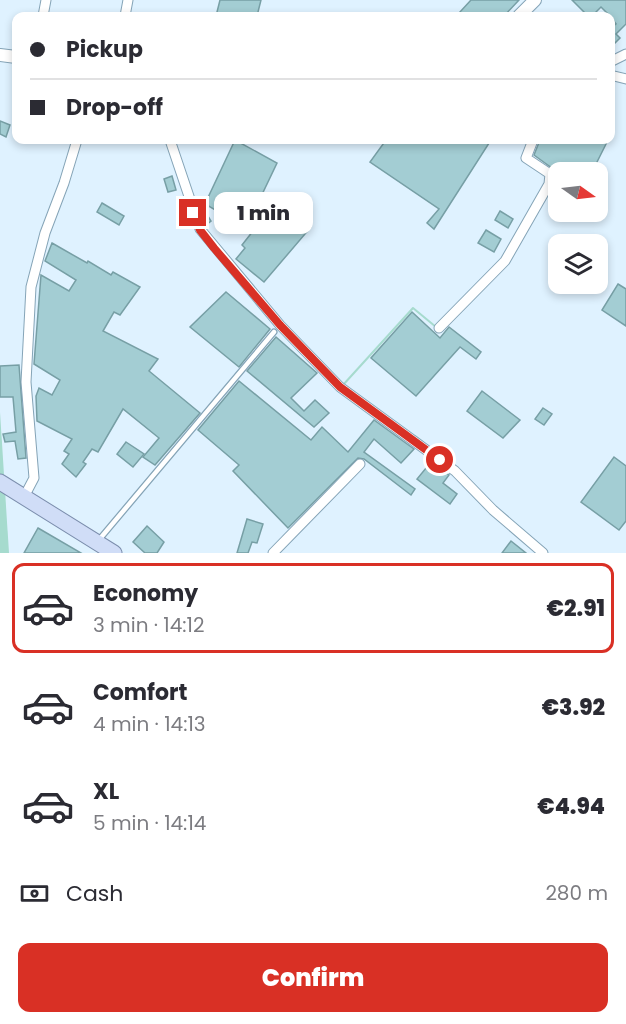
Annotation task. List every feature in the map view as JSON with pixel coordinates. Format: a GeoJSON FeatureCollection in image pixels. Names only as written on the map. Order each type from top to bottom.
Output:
{"type":"FeatureCollection","features":[{"type":"Feature","properties":{"kind":"main road"},"geometry":{"type":"LineString","coordinates":[[0,482],[114,553]]}},
{"type":"Feature","properties":{"kind":"street"},"geometry":{"type":"LineString","coordinates":[[523,12],[535,0]]}},
{"type":"Feature","properties":{"kind":"street"},"geometry":{"type":"LineString","coordinates":[[22,496],[34,478],[26,382],[31,286],[45,233],[76,144]]}},
{"type":"Feature","properties":{"kind":"street"},"geometry":{"type":"LineString","coordinates":[[171,144],[200,230],[280,325],[340,387],[455,471],[493,510],[543,553]]}},
{"type":"Feature","properties":{"kind":"street"},"geometry":{"type":"LineString","coordinates":[[440,328],[505,261],[549,184],[550,174],[526,158],[531,144]]}},
{"type":"Feature","properties":{"kind":"street"},"geometry":{"type":"LineString","coordinates":[[273,553],[360,464]]}},
{"type":"Feature","properties":{"kind":"lane"},"geometry":{"type":"LineString","coordinates":[[97,542],[274,332]]}},
{"type":"Feature","properties":{"kind":"shaded area"},"geometry":{"type":"Polygon","coordinates":[[[0,412],[9,553],[0,553],[0,412]]]}},
{"type":"Feature","properties":{"kind":"building"},"geometry":{"type":"Polygon","coordinates":[[[220,0],[261,0],[258,12],[217,12],[220,0]]]}},
{"type":"Feature","properties":{"kind":"building"},"geometry":{"type":"Polygon","coordinates":[[[471,0],[519,0],[508,12],[460,12],[471,0]]]}},
{"type":"Feature","properties":{"kind":"building"},"geometry":{"type":"Polygon","coordinates":[[[572,0],[626,0],[626,24],[616,34],[620,38],[615,43],[615,12],[606,12],[601,7],[596,12],[584,12],[572,0]]]}},
{"type":"Feature","properties":{"kind":"building"},"geometry":{"type":"Polygon","coordinates":[[[0,121],[10,125],[6,137],[0,134],[0,121]]]}},
{"type":"Feature","properties":{"kind":"building"},"geometry":{"type":"Polygon","coordinates":[[[233,144],[242,144],[277,163],[246,228],[205,204],[233,144]]]}},
{"type":"Feature","properties":{"kind":"building"},"geometry":{"type":"Polygon","coordinates":[[[383,144],[488,144],[434,229],[427,223],[439,209],[370,162],[383,144]]]}},
{"type":"Feature","properties":{"kind":"building"},"geometry":{"type":"Polygon","coordinates":[[[538,144],[606,144],[597,162],[548,162],[548,165],[534,155],[538,144]]]}},
{"type":"Feature","properties":{"kind":"building"},"geometry":{"type":"Polygon","coordinates":[[[172,176],[176,190],[168,192],[164,179],[172,176]]]}},
{"type":"Feature","properties":{"kind":"building"},"geometry":{"type":"Polygon","coordinates":[[[274,200],[311,227],[264,282],[236,259],[245,248],[242,245],[253,231],[248,229],[274,200]]]}},
{"type":"Feature","properties":{"kind":"building"},"geometry":{"type":"Polygon","coordinates":[[[102,203],[124,216],[119,225],[97,212],[102,203]]]}},
{"type":"Feature","properties":{"kind":"building"},"geometry":{"type":"Polygon","coordinates":[[[203,208],[211,221],[206,225],[201,212],[203,208]]]}},
{"type":"Feature","properties":{"kind":"building"},"geometry":{"type":"Polygon","coordinates":[[[500,211],[513,219],[508,228],[495,220],[500,211]]]}},
{"type":"Feature","properties":{"kind":"building"},"geometry":{"type":"Polygon","coordinates":[[[486,230],[501,239],[494,252],[478,243],[486,230]]]}},
{"type":"Feature","properties":{"kind":"building"},"geometry":{"type":"Polygon","coordinates":[[[52,243],[111,275],[113,272],[140,287],[120,315],[114,312],[103,331],[158,359],[149,371],[200,413],[155,465],[143,457],[159,438],[123,409],[98,452],[92,449],[83,462],[86,464],[76,477],[62,464],[69,454],[64,451],[72,439],[37,421],[36,396],[39,388],[52,395],[60,380],[34,364],[41,275],[69,291],[76,280],[45,261],[52,243]]]}},
{"type":"Feature","properties":{"kind":"building"},"geometry":{"type":"Polygon","coordinates":[[[618,284],[626,289],[626,326],[602,310],[618,284]]]}},
{"type":"Feature","properties":{"kind":"building"},"geometry":{"type":"Polygon","coordinates":[[[226,292],[270,329],[239,367],[190,327],[226,292]]]}},
{"type":"Feature","properties":{"kind":"building"},"geometry":{"type":"Polygon","coordinates":[[[412,312],[440,338],[449,327],[481,352],[476,359],[460,347],[416,396],[371,358],[412,312]]]}},
{"type":"Feature","properties":{"kind":"building"},"geometry":{"type":"Polygon","coordinates":[[[276,337],[317,373],[291,398],[304,411],[315,400],[329,413],[314,427],[247,371],[276,337]]]}},
{"type":"Feature","properties":{"kind":"building"},"geometry":{"type":"Polygon","coordinates":[[[19,365],[26,458],[18,459],[15,441],[5,442],[3,434],[16,432],[13,397],[0,397],[0,366],[19,365]]]}},
{"type":"Feature","properties":{"kind":"building"},"geometry":{"type":"Polygon","coordinates":[[[239,381],[311,440],[322,427],[348,452],[374,420],[414,449],[401,463],[374,439],[364,452],[415,489],[411,495],[364,459],[358,458],[288,528],[233,471],[239,465],[198,430],[239,381]]]}},
{"type":"Feature","properties":{"kind":"building"},"geometry":{"type":"Polygon","coordinates":[[[482,391],[520,420],[503,438],[467,411],[482,391]]]}},
{"type":"Feature","properties":{"kind":"building"},"geometry":{"type":"Polygon","coordinates":[[[543,408],[552,414],[544,425],[535,419],[543,408]]]}},
{"type":"Feature","properties":{"kind":"building"},"geometry":{"type":"Polygon","coordinates":[[[126,442],[144,454],[133,467],[117,454],[126,442]]]}},
{"type":"Feature","properties":{"kind":"building"},"geometry":{"type":"Polygon","coordinates":[[[614,457],[626,466],[626,521],[619,530],[581,502],[614,457]]]}},
{"type":"Feature","properties":{"kind":"building"},"geometry":{"type":"Polygon","coordinates":[[[431,462],[449,475],[443,483],[457,494],[450,504],[417,479],[431,462]]]}},
{"type":"Feature","properties":{"kind":"building"},"geometry":{"type":"Polygon","coordinates":[[[247,519],[263,524],[257,543],[252,542],[248,553],[237,553],[247,519]]]}},
{"type":"Feature","properties":{"kind":"building"},"geometry":{"type":"Polygon","coordinates":[[[147,526],[164,542],[157,553],[145,553],[133,542],[147,526]]]}},
{"type":"Feature","properties":{"kind":"building"},"geometry":{"type":"Polygon","coordinates":[[[38,528],[81,553],[24,553],[38,528]]]}},
{"type":"Feature","properties":{"kind":"building"},"geometry":{"type":"Polygon","coordinates":[[[511,541],[526,553],[502,553],[511,541]]]}},
{"type":"Feature","properties":{"kind":"waterway"},"geometry":{"type":"LineString","coordinates":[[343,385],[413,308],[436,327]]}},
{"type":"Feature","properties":{"kind":"waterway"},"geometry":{"type":"LineString","coordinates":[[415,436],[423,442]]}},
{"type":"Feature","properties":{"kind":"route"},"geometry":{"type":"LineString","coordinates":[[193,213],[200,230],[214,248],[280,325],[340,387],[440,460]]}}]}
